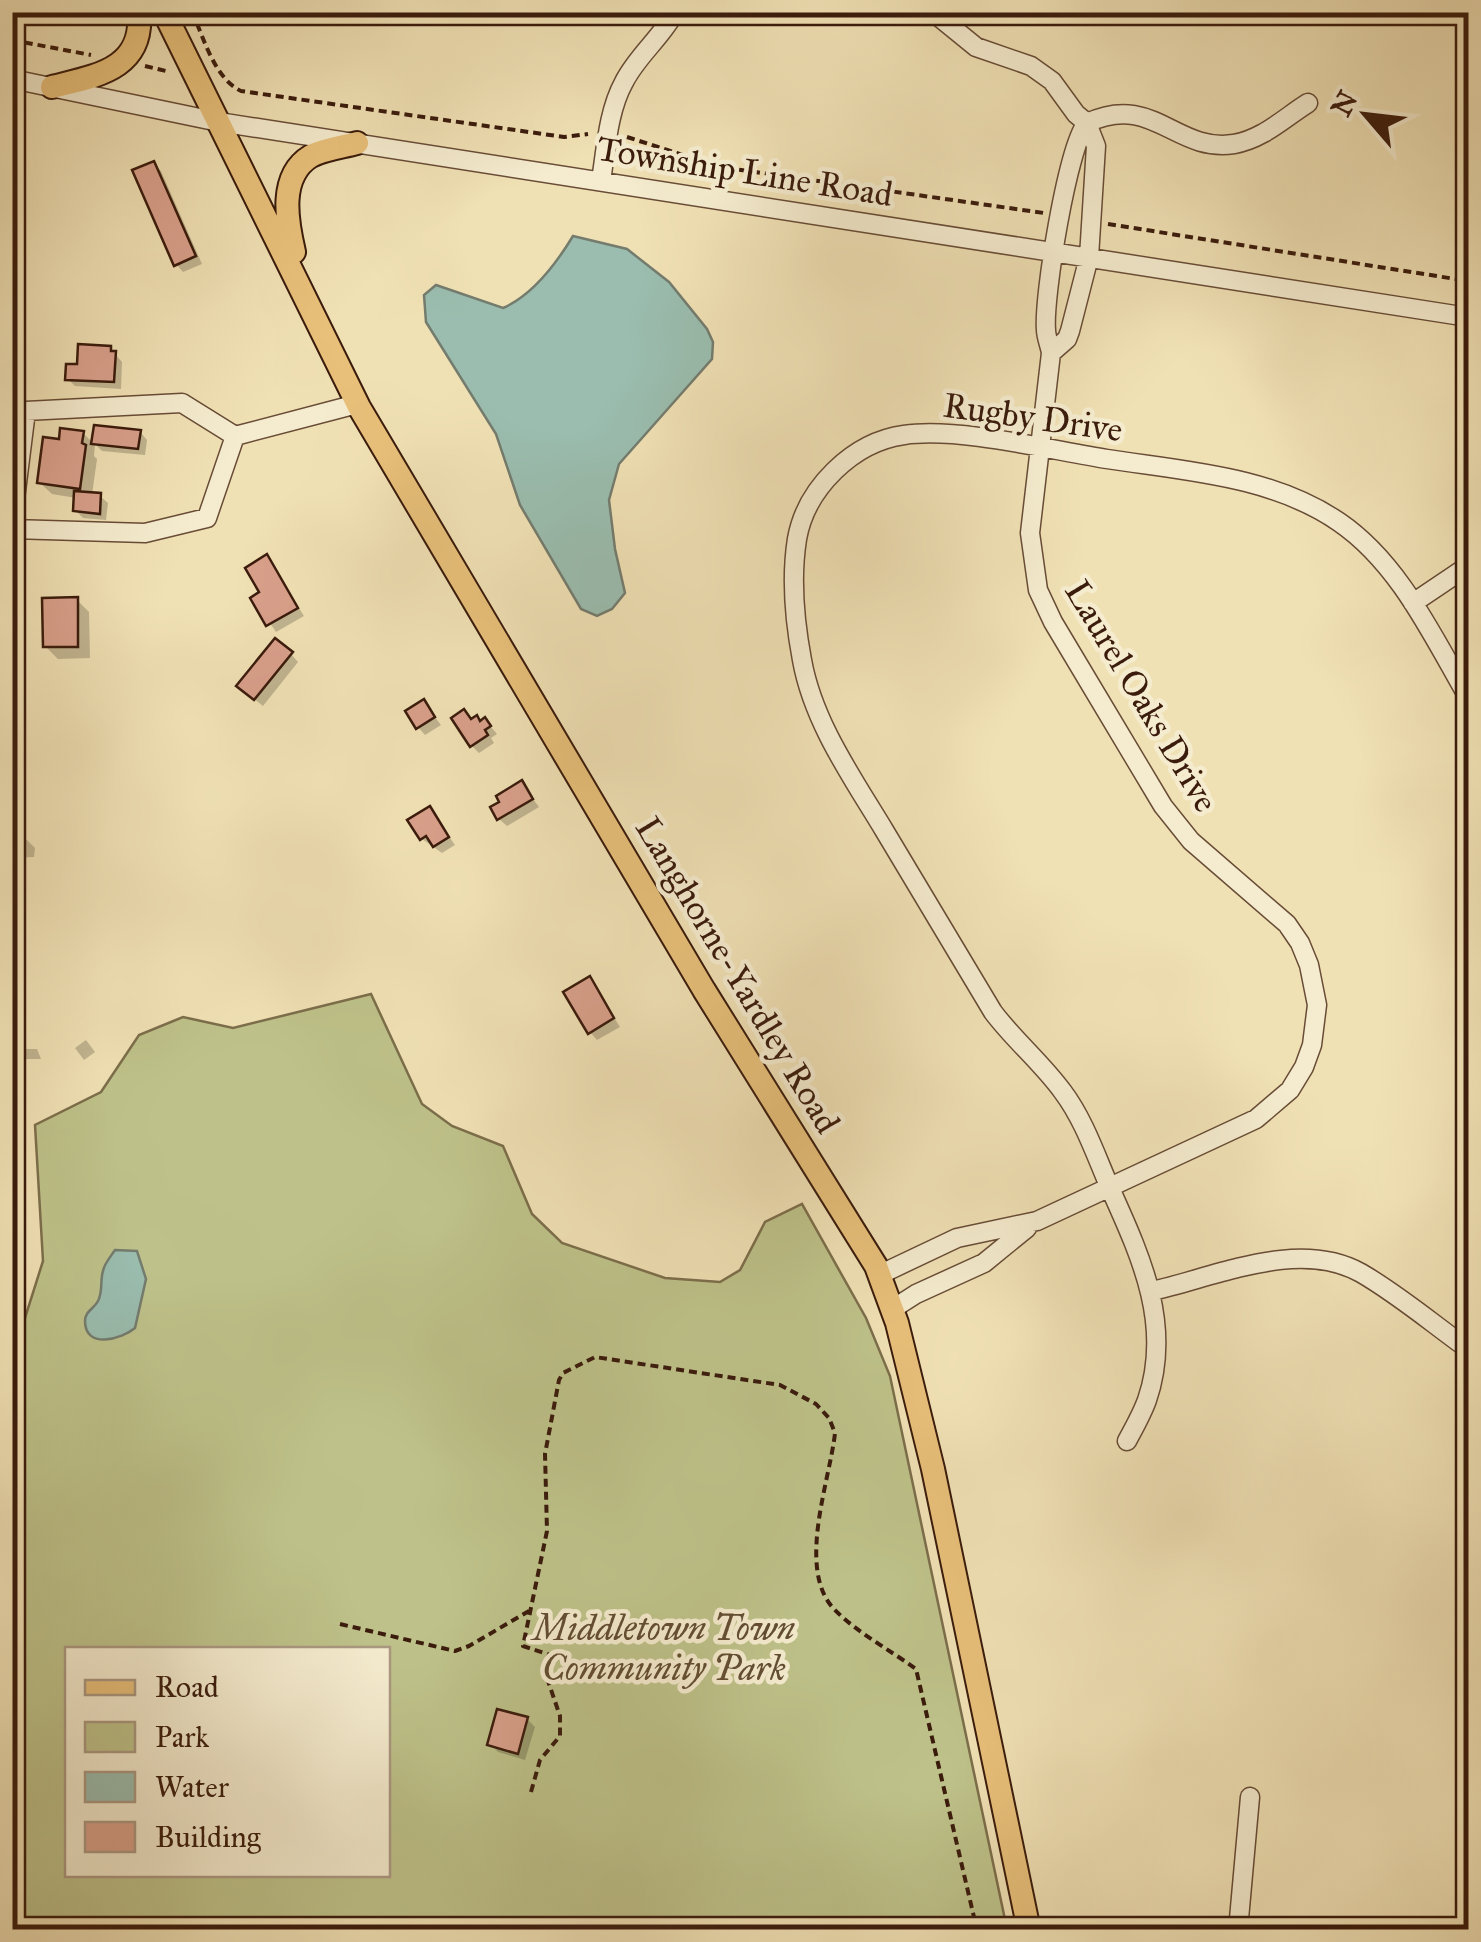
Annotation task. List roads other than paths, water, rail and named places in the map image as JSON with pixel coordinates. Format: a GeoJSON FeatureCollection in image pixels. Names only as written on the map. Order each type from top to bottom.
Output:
{"type":"FeatureCollection","features":[{"type":"Feature","properties":{"kind":"main road"},"geometry":{"type":"LineString","coordinates":[[52,87],[108,72],[123,62],[136,44],[139,12]]}},
{"type":"Feature","properties":{"kind":"main road","name":"Langhorne-Yardley Road"},"geometry":{"type":"LineString","coordinates":[[164,12],[358,404],[514,672],[879,1274],[933,1469],[1028,1930]]}},
{"type":"Feature","properties":{"kind":"main road"},"geometry":{"type":"LineString","coordinates":[[302,290],[286,216],[293,182],[311,156],[357,142]]}},
{"type":"Feature","properties":{"kind":"street"},"geometry":{"type":"LineString","coordinates":[[601,181],[608,132],[624,80],[666,30],[675,12]]}},
{"type":"Feature","properties":{"kind":"street"},"geometry":{"type":"LineString","coordinates":[[934,12],[976,47],[1032,66],[1052,81],[1087,123],[1109,114],[1130,112],[1200,141],[1234,144],[1264,132],[1308,103]]}},
{"type":"Feature","properties":{"kind":"street","name":"Township Line Road"},"geometry":{"type":"LineString","coordinates":[[12,79],[218,122],[1468,317]]}},
{"type":"Feature","properties":{"kind":"street","name":"Laurel Oaks Drive"},"geometry":{"type":"LineString","coordinates":[[879,1274],[958,1238],[1037,1221],[1226,1135],[1273,1107],[1304,1066],[1314,1034],[1317,1005],[1310,965],[1287,924],[1216,866],[1163,806],[1053,622],[1038,590],[1030,533],[1052,353],[1046,330],[1054,252],[1075,150],[1087,123]]}},
{"type":"Feature","properties":{"kind":"street","name":"Laurel Oaks Drive"},"geometry":{"type":"LineString","coordinates":[[1052,353],[1067,339],[1088,257],[1096,146],[1087,123]]}},
{"type":"Feature","properties":{"kind":"street"},"geometry":{"type":"LineString","coordinates":[[235,436],[207,518],[146,534],[12,526],[26,411],[182,402],[235,436],[358,404]]}},
{"type":"Feature","properties":{"kind":"street","name":"Rugby Drive"},"geometry":{"type":"LineString","coordinates":[[1128,1441],[1147,1399],[1153,1374],[1152,1292],[1134,1239],[1066,1095],[1017,1044],[993,1012],[841,757],[810,692],[798,629],[797,539],[815,495],[841,463],[880,441],[936,434],[1225,478],[1303,501],[1358,536],[1375,553],[1412,603],[1468,697]]}},
{"type":"Feature","properties":{"kind":"street"},"geometry":{"type":"LineString","coordinates":[[1412,603],[1468,566]]}},
{"type":"Feature","properties":{"kind":"street","name":"Laurel Oaks Drive"},"geometry":{"type":"LineString","coordinates":[[892,1310],[916,1294],[984,1263],[1037,1221]]}},
{"type":"Feature","properties":{"kind":"street"},"geometry":{"type":"LineString","coordinates":[[1152,1292],[1260,1263],[1308,1259],[1326,1262],[1360,1272],[1468,1348]]}},
{"type":"Feature","properties":{"kind":"street"},"geometry":{"type":"LineString","coordinates":[[1238,1930],[1250,1796]]}},
{"type":"Feature","properties":{"kind":"water"},"geometry":{"type":"Polygon","coordinates":[[[573,236],[627,249],[669,282],[713,342],[712,359],[619,464],[609,500],[625,593],[612,609],[597,616],[581,609],[520,505],[496,434],[426,322],[424,295],[436,285],[503,308],[543,278],[573,236]]]}},
{"type":"Feature","properties":{"kind":"water"},"geometry":{"type":"Polygon","coordinates":[[[115,1250],[137,1251],[146,1279],[135,1328],[122,1336],[97,1339],[87,1330],[85,1318],[98,1301],[104,1268],[115,1250]]]}},
{"type":"Feature","properties":{"kind":"park label","name":"Middletown Town Community Park"},"geometry":{"type":"Point","coordinates":[664,1648]}}]}
